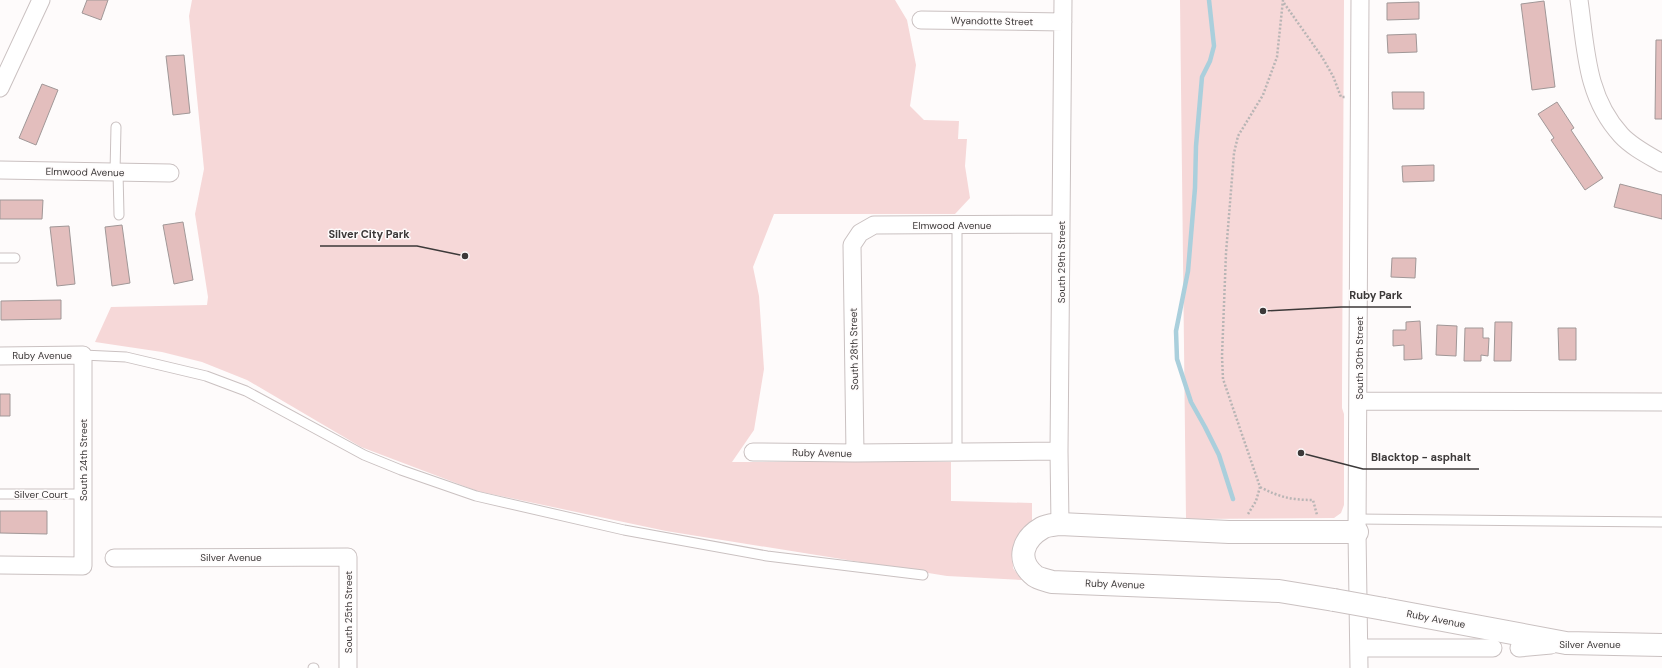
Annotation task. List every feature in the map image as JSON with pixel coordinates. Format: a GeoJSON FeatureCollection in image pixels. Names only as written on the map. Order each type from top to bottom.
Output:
{"type":"FeatureCollection","features":[{"type":"Feature","properties":{"kind":"street"},"geometry":{"type":"LineString","coordinates":[[0,88],[41,0]]}},
{"type":"Feature","properties":{"kind":"street","name":"South 29th Street"},"geometry":{"type":"LineString","coordinates":[[1060,524],[1059,451],[1063,0]]}},
{"type":"Feature","properties":{"kind":"street","name":"South 30th Street"},"geometry":{"type":"LineString","coordinates":[[1359,668],[1357,526],[1360,0]]}},
{"type":"Feature","properties":{"kind":"street"},"geometry":{"type":"LineString","coordinates":[[1579,0],[1591,81],[1602,110],[1622,136],[1644,153],[1662,163]]}},
{"type":"Feature","properties":{"kind":"street","name":"Wyandotte Street"},"geometry":{"type":"LineString","coordinates":[[921,20],[1062,22]]}},
{"type":"Feature","properties":{"kind":"street","name":"Elmwood Avenue"},"geometry":{"type":"LineString","coordinates":[[0,170],[170,173]]}},
{"type":"Feature","properties":{"kind":"street","name":"Elmwood Avenue"},"geometry":{"type":"LineString","coordinates":[[852,245],[860,233],[874,225],[1061,224]]}},
{"type":"Feature","properties":{"kind":"street","name":"South 28th Street"},"geometry":{"type":"LineString","coordinates":[[852,245],[854,453]]}},
{"type":"Feature","properties":{"kind":"street","name":"Ruby Avenue"},"geometry":{"type":"LineString","coordinates":[[0,356],[83,355]]}},
{"type":"Feature","properties":{"kind":"street","name":"South 24th Street"},"geometry":{"type":"LineString","coordinates":[[0,565],[83,566],[83,355]]}},
{"type":"Feature","properties":{"kind":"street"},"geometry":{"type":"LineString","coordinates":[[1358,401],[1662,402]]}},
{"type":"Feature","properties":{"kind":"street","name":"Ruby Avenue"},"geometry":{"type":"LineString","coordinates":[[754,452],[854,453],[1059,451]]}},
{"type":"Feature","properties":{"kind":"street","name":"Ruby Avenue"},"geometry":{"type":"LineString","coordinates":[[1357,526],[1229,532],[1060,524],[1044,527],[1032,536],[1023,548],[1024,564],[1035,576],[1052,582],[1279,591],[1566,643]]}},
{"type":"Feature","properties":{"kind":"street","name":"Silver Avenue"},"geometry":{"type":"LineString","coordinates":[[114,558],[348,556]]}},
{"type":"Feature","properties":{"kind":"street","name":"South 25th Street"},"geometry":{"type":"LineString","coordinates":[[348,556],[348,668]]}},
{"type":"Feature","properties":{"kind":"street","name":"Silver Avenue"},"geometry":{"type":"LineString","coordinates":[[1519,648],[1566,643],[1662,645]]}},
{"type":"Feature","properties":{"kind":"street"},"geometry":{"type":"LineString","coordinates":[[1358,648],[1493,648]]}},
{"type":"Feature","properties":{"kind":"lane"},"geometry":{"type":"LineString","coordinates":[[116,127],[118,215]]}},
{"type":"Feature","properties":{"kind":"lane"},"geometry":{"type":"LineString","coordinates":[[957,225],[957,452]]}},
{"type":"Feature","properties":{"kind":"lane"},"geometry":{"type":"LineString","coordinates":[[0,258],[15,258]]}},
{"type":"Feature","properties":{"kind":"lane"},"geometry":{"type":"LineString","coordinates":[[83,355],[126,357],[206,376],[246,391],[364,455],[400,470],[476,496],[624,530],[759,555],[924,576]]}},
{"type":"Feature","properties":{"kind":"lane","name":"Silver Court"},"geometry":{"type":"LineString","coordinates":[[0,494],[83,494]]}},
{"type":"Feature","properties":{"kind":"lane"},"geometry":{"type":"LineString","coordinates":[[1357,526],[1662,522]]}},
{"type":"Feature","properties":{"kind":"path"},"geometry":{"type":"LineString","coordinates":[[1283,2],[1330,70],[1341,97],[1346,97]]}},
{"type":"Feature","properties":{"kind":"path"},"geometry":{"type":"LineString","coordinates":[[1247,516],[1256,501],[1260,487],[1223,379],[1222,356],[1226,253],[1234,153],[1238,136],[1263,94],[1277,57],[1283,2]]}},
{"type":"Feature","properties":{"kind":"path"},"geometry":{"type":"LineString","coordinates":[[1260,487],[1284,498],[1313,500],[1319,521]]}},
{"type":"Feature","properties":{"kind":"shaded area"},"geometry":{"type":"Polygon","coordinates":[[[192,0],[895,0],[907,20],[916,65],[910,106],[924,120],[959,121],[958,139],[967,139],[965,166],[970,198],[955,214],[774,214],[753,267],[759,296],[764,369],[754,430],[732,462],[951,462],[951,501],[1032,503],[1032,527],[1014,542],[1013,568],[1022,580],[947,576],[666,531],[477,491],[361,447],[247,380],[202,362],[162,352],[95,342],[111,307],[207,305],[208,297],[195,214],[204,169],[189,16],[192,0]]]}},
{"type":"Feature","properties":{"kind":"shaded area"},"geometry":{"type":"Polygon","coordinates":[[[1180,0],[1344,0],[1342,408],[1344,414],[1344,505],[1341,513],[1334,518],[1186,519],[1180,0]]]}},
{"type":"Feature","properties":{"kind":"building"},"geometry":{"type":"Polygon","coordinates":[[[87,0],[108,0],[101,20],[82,13],[87,0]]]}},
{"type":"Feature","properties":{"kind":"building"},"geometry":{"type":"Polygon","coordinates":[[[1544,1],[1555,87],[1532,90],[1521,4],[1544,1]]]}},
{"type":"Feature","properties":{"kind":"building"},"geometry":{"type":"Polygon","coordinates":[[[1419,2],[1419,19],[1387,20],[1387,3],[1419,2]]]}},
{"type":"Feature","properties":{"kind":"building"},"geometry":{"type":"Polygon","coordinates":[[[1416,34],[1417,52],[1388,53],[1387,35],[1416,34]]]}},
{"type":"Feature","properties":{"kind":"building"},"geometry":{"type":"Polygon","coordinates":[[[1656,40],[1662,40],[1662,119],[1655,119],[1656,40]]]}},
{"type":"Feature","properties":{"kind":"building"},"geometry":{"type":"Polygon","coordinates":[[[184,55],[190,113],[173,115],[166,56],[184,55]]]}},
{"type":"Feature","properties":{"kind":"building"},"geometry":{"type":"Polygon","coordinates":[[[42,84],[58,90],[36,145],[19,138],[42,84]]]}},
{"type":"Feature","properties":{"kind":"building"},"geometry":{"type":"Polygon","coordinates":[[[1392,92],[1424,92],[1424,109],[1393,109],[1392,92]]]}},
{"type":"Feature","properties":{"kind":"building"},"geometry":{"type":"Polygon","coordinates":[[[1557,102],[1574,128],[1571,130],[1603,178],[1585,190],[1551,140],[1554,138],[1538,114],[1557,102]]]}},
{"type":"Feature","properties":{"kind":"building"},"geometry":{"type":"Polygon","coordinates":[[[1434,165],[1434,181],[1403,182],[1402,166],[1434,165]]]}},
{"type":"Feature","properties":{"kind":"building"},"geometry":{"type":"Polygon","coordinates":[[[1620,184],[1662,195],[1662,219],[1614,207],[1620,184]]]}},
{"type":"Feature","properties":{"kind":"building"},"geometry":{"type":"Polygon","coordinates":[[[0,200],[43,200],[42,219],[0,219],[0,200]]]}},
{"type":"Feature","properties":{"kind":"building"},"geometry":{"type":"Polygon","coordinates":[[[183,222],[193,280],[174,284],[163,225],[183,222]]]}},
{"type":"Feature","properties":{"kind":"building"},"geometry":{"type":"Polygon","coordinates":[[[122,225],[130,283],[112,286],[105,227],[122,225]]]}},
{"type":"Feature","properties":{"kind":"building"},"geometry":{"type":"Polygon","coordinates":[[[69,226],[75,284],[57,286],[50,227],[69,226]]]}},
{"type":"Feature","properties":{"kind":"building"},"geometry":{"type":"Polygon","coordinates":[[[1392,258],[1416,258],[1415,278],[1391,277],[1392,258]]]}},
{"type":"Feature","properties":{"kind":"building"},"geometry":{"type":"Polygon","coordinates":[[[61,300],[61,319],[1,320],[1,301],[61,300]]]}},
{"type":"Feature","properties":{"kind":"building"},"geometry":{"type":"Polygon","coordinates":[[[1420,321],[1422,359],[1404,360],[1404,345],[1393,346],[1393,330],[1406,330],[1406,322],[1420,321]]]}},
{"type":"Feature","properties":{"kind":"building"},"geometry":{"type":"Polygon","coordinates":[[[1495,322],[1512,322],[1511,361],[1494,361],[1495,322]]]}},
{"type":"Feature","properties":{"kind":"building"},"geometry":{"type":"Polygon","coordinates":[[[1437,325],[1457,326],[1456,356],[1436,355],[1437,325]]]}},
{"type":"Feature","properties":{"kind":"building"},"geometry":{"type":"Polygon","coordinates":[[[1465,328],[1483,328],[1483,338],[1489,338],[1488,356],[1481,355],[1481,361],[1464,361],[1465,328]]]}},
{"type":"Feature","properties":{"kind":"building"},"geometry":{"type":"Polygon","coordinates":[[[1558,328],[1576,328],[1576,360],[1559,360],[1558,328]]]}},
{"type":"Feature","properties":{"kind":"building"},"geometry":{"type":"Polygon","coordinates":[[[0,394],[10,394],[10,416],[0,416],[0,394]]]}},
{"type":"Feature","properties":{"kind":"building"},"geometry":{"type":"Polygon","coordinates":[[[0,511],[47,511],[47,534],[0,533],[0,511]]]}},
{"type":"Feature","properties":{"kind":"waterway"},"geometry":{"type":"LineString","coordinates":[[1209,0],[1214,46],[1210,61],[1202,77],[1188,271],[1176,331],[1177,359],[1191,402],[1219,455],[1233,499]]}},
{"type":"Feature","properties":{"kind":"place","name":"Silver City Park"},"geometry":{"type":"Point","coordinates":[465,256]}},
{"type":"Feature","properties":{"kind":"place","name":"Ruby Park"},"geometry":{"type":"Point","coordinates":[1263,311]}},
{"type":"Feature","properties":{"kind":"place","name":"Blacktop - asphalt"},"geometry":{"type":"Point","coordinates":[1301,453]}}]}
